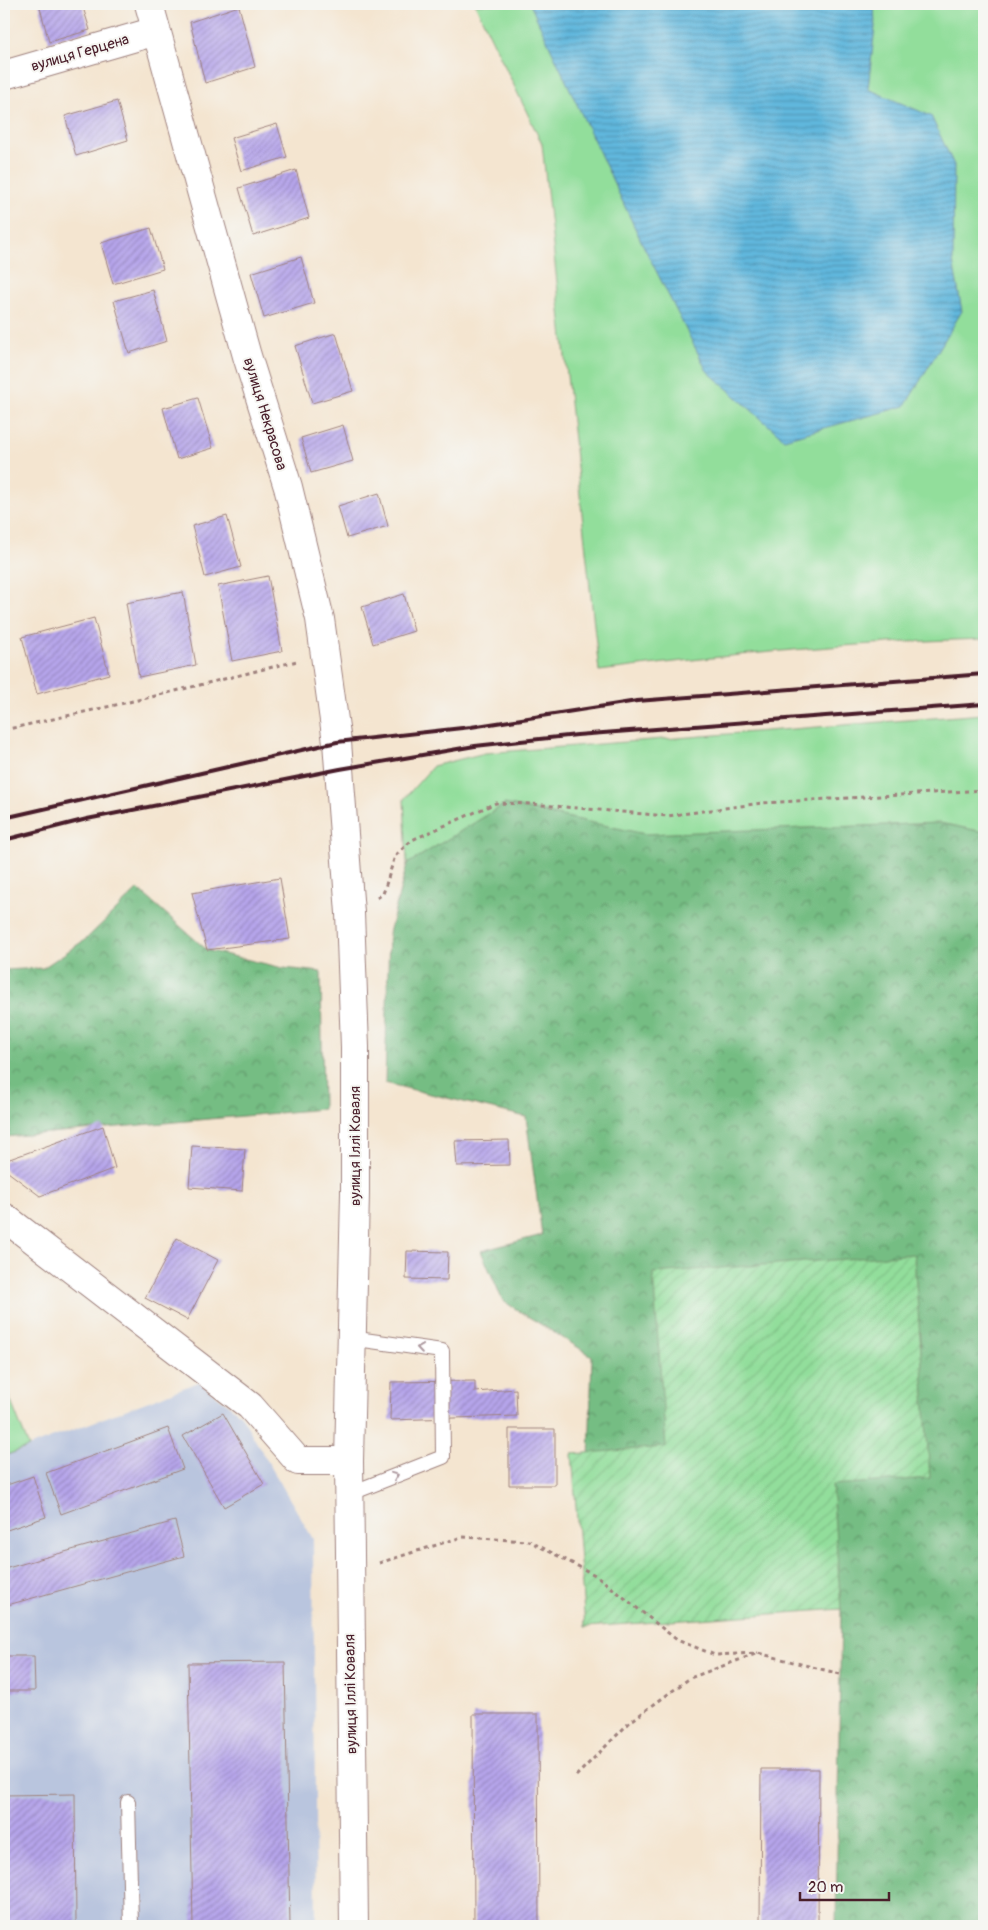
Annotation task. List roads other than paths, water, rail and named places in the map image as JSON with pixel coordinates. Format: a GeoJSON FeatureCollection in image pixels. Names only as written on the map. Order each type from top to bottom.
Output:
{"type":"FeatureCollection","features":[{"type":"Feature","properties":{"kind":"main road","name":"вулиця Некрасова"},"geometry":{"type":"LineString","coordinates":[[149,4],[247,356],[288,487],[320,619],[337,742],[344,832]]}},
{"type":"Feature","properties":{"kind":"main road","name":"вулиця Герцена"},"geometry":{"type":"LineString","coordinates":[[4,75],[156,31]]}},
{"type":"Feature","properties":{"kind":"main road","name":"вулиця Іллі Коваля"},"geometry":{"type":"LineString","coordinates":[[344,832],[350,913],[355,1047],[349,1461],[354,1926]]}},
{"type":"Feature","properties":{"kind":"main road"},"geometry":{"type":"LineString","coordinates":[[4,1217],[250,1406],[298,1461],[349,1461]]}},
{"type":"Feature","properties":{"kind":"lane"},"geometry":{"type":"LineString","coordinates":[[349,1494],[443,1457],[444,1400],[442,1351],[350,1338]]}},
{"type":"Feature","properties":{"kind":"lane"},"geometry":{"type":"LineString","coordinates":[[128,1802],[131,1926]]}},
{"type":"Feature","properties":{"kind":"water"},"geometry":{"type":"Polygon","coordinates":[[[530,4],[874,4],[875,27],[868,89],[931,116],[954,165],[953,261],[962,311],[905,406],[784,439],[707,371],[642,243],[530,4]]]}},
{"type":"Feature","properties":{"kind":"railway"},"geometry":{"type":"LineString","coordinates":[[4,818],[337,742],[471,727],[637,701],[984,674]]}},
{"type":"Feature","properties":{"kind":"railway"},"geometry":{"type":"LineString","coordinates":[[4,840],[87,819],[340,769],[475,746],[577,735],[984,704]]}}]}
